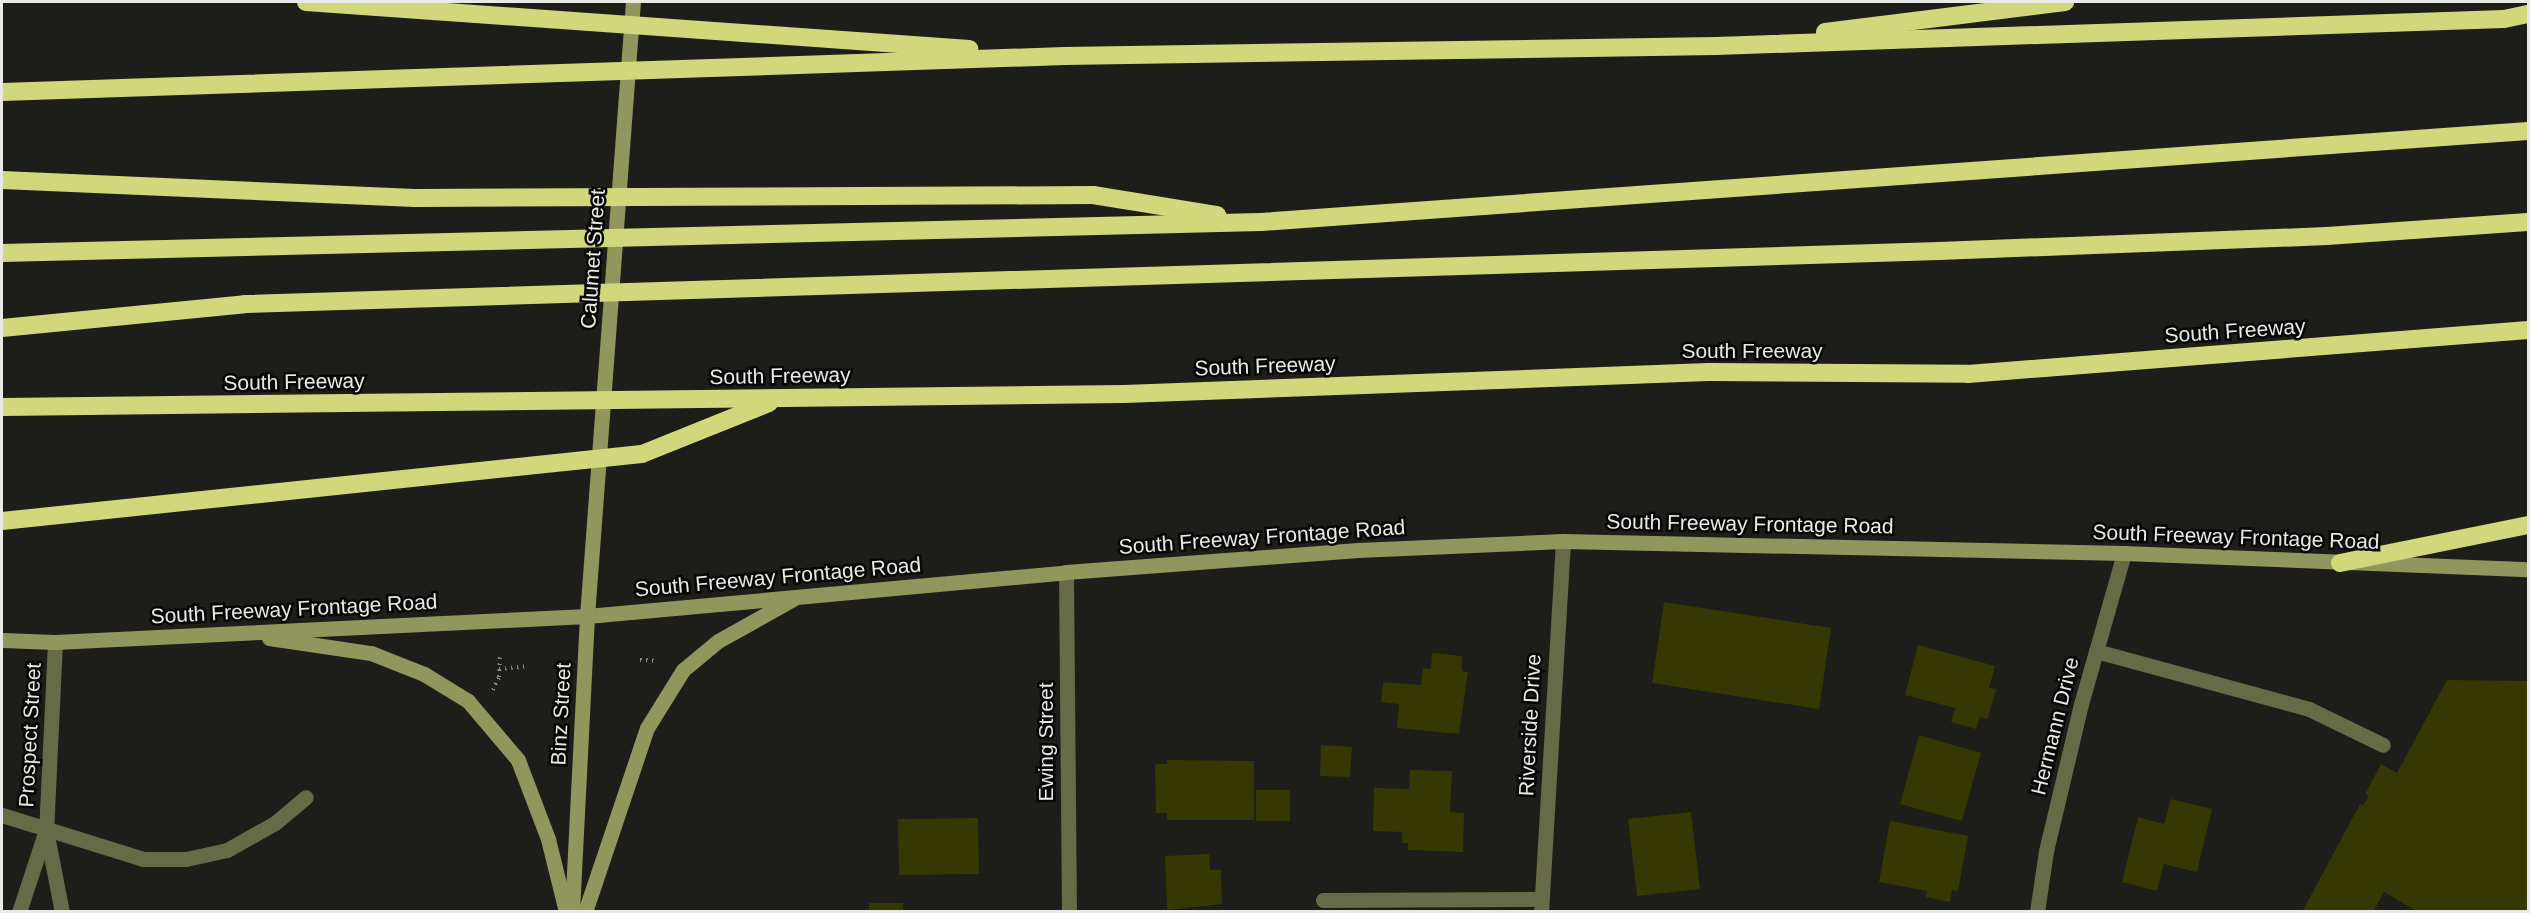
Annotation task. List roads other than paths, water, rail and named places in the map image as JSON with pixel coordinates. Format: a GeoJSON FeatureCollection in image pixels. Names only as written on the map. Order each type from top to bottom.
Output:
{"type":"FeatureCollection","features":[{"type":"Feature","properties":{"kind":"highway"},"geometry":{"type":"LineString","coordinates":[[306,2],[1064,56]]}},
{"type":"Feature","properties":{"kind":"highway"},"geometry":{"type":"LineString","coordinates":[[1716,46],[2064,2]]}},
{"type":"Feature","properties":{"kind":"highway"},"geometry":{"type":"LineString","coordinates":[[2,92],[1064,56],[1716,46],[2504,19],[2529,14]]}},
{"type":"Feature","properties":{"kind":"highway"},"geometry":{"type":"LineString","coordinates":[[2,253],[1261,222],[2529,131]]}},
{"type":"Feature","properties":{"kind":"highway"},"geometry":{"type":"LineString","coordinates":[[2,180],[88,180],[415,198],[1093,195],[1261,222]]}},
{"type":"Feature","properties":{"kind":"highway"},"geometry":{"type":"LineString","coordinates":[[2,328],[245,304],[1939,251],[2327,236],[2529,222]]}},
{"type":"Feature","properties":{"kind":"highway","name":"South Freeway"},"geometry":{"type":"LineString","coordinates":[[2,407],[1124,394],[1709,372],[1968,374],[2529,330]]}},
{"type":"Feature","properties":{"kind":"highway"},"geometry":{"type":"LineString","coordinates":[[2,521],[642,454],[779,399]]}},
{"type":"Feature","properties":{"kind":"highway"},"geometry":{"type":"LineString","coordinates":[[2340,563],[2529,525]]}},
{"type":"Feature","properties":{"kind":"main road","name":"Calumet Street"},"geometry":{"type":"LineString","coordinates":[[594,520],[633,2]]}},
{"type":"Feature","properties":{"kind":"main road","name":"Binz Street"},"geometry":{"type":"LineString","coordinates":[[572,912],[594,520]]}},
{"type":"Feature","properties":{"kind":"main road","name":"South Freeway Frontage Road"},"geometry":{"type":"LineString","coordinates":[[2,640],[55,642],[587,616],[1066,572],[1358,550],[1563,541],[2124,553],[2340,563],[2529,568]]}},
{"type":"Feature","properties":{"kind":"main road"},"geometry":{"type":"LineString","coordinates":[[585,912],[648,728],[683,670],[718,641],[798,596]]}},
{"type":"Feature","properties":{"kind":"main road"},"geometry":{"type":"LineString","coordinates":[[233,633],[371,653],[424,674],[468,701],[518,760],[548,839],[566,912]]}},
{"type":"Feature","properties":{"kind":"street","name":"Riverside Drive"},"geometry":{"type":"LineString","coordinates":[[1541,905],[1563,541]]}},
{"type":"Feature","properties":{"kind":"street","name":"Hermann Drive"},"geometry":{"type":"LineString","coordinates":[[2037,912],[2046,851],[2096,651],[2124,553]]}},
{"type":"Feature","properties":{"kind":"street","name":"Ewing Street"},"geometry":{"type":"LineString","coordinates":[[1066,572],[1069,912]]}},
{"type":"Feature","properties":{"kind":"street","name":"Prospect Street"},"geometry":{"type":"LineString","coordinates":[[55,642],[46,830],[62,912]]}},
{"type":"Feature","properties":{"kind":"street"},"geometry":{"type":"LineString","coordinates":[[2096,651],[2309,709],[2384,745]]}},
{"type":"Feature","properties":{"kind":"street"},"geometry":{"type":"LineString","coordinates":[[2,815],[143,859],[186,859],[227,850],[275,823],[306,796]]}},
{"type":"Feature","properties":{"kind":"street","name":"Prospect Street"},"geometry":{"type":"LineString","coordinates":[[19,912],[46,830]]}},
{"type":"Feature","properties":{"kind":"street"},"geometry":{"type":"LineString","coordinates":[[1323,900],[1541,905]]}}]}
